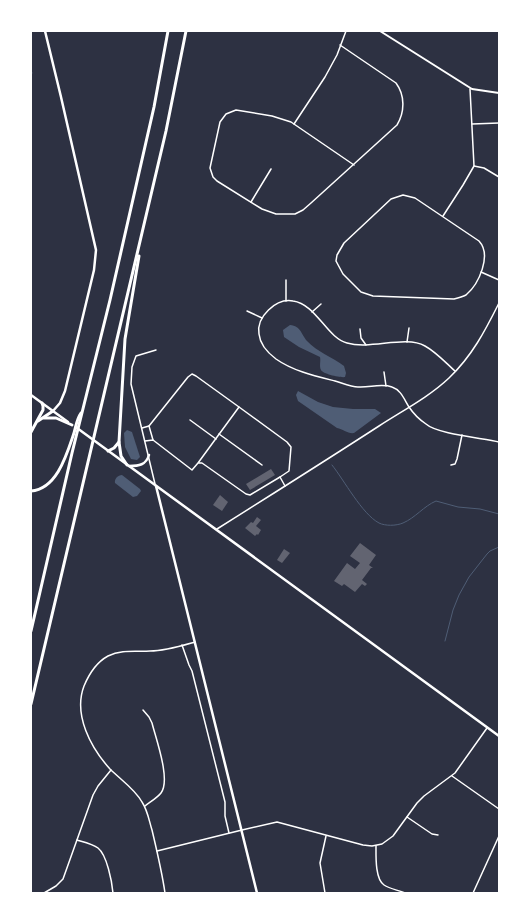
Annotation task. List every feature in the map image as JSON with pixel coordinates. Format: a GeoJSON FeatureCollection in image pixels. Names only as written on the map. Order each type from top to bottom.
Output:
{"type":"FeatureCollection","features":[{"type":"Feature","properties":{"kind":"highway"},"geometry":{"type":"LineString","coordinates":[[31,631],[75,436],[83,411],[154,107],[168,31]]}},
{"type":"Feature","properties":{"kind":"highway"},"geometry":{"type":"LineString","coordinates":[[31,704],[168,124],[186,31]]}},
{"type":"Feature","properties":{"kind":"highway"},"geometry":{"type":"LineString","coordinates":[[128,465],[121,456],[119,442],[125,339],[144,226]]}},
{"type":"Feature","properties":{"kind":"highway"},"geometry":{"type":"LineString","coordinates":[[31,432],[43,410],[42,403]]}},
{"type":"Feature","properties":{"kind":"highway"},"geometry":{"type":"LineString","coordinates":[[37,423],[53,411]]}},
{"type":"Feature","properties":{"kind":"highway"},"geometry":{"type":"LineString","coordinates":[[44,418],[56,418],[72,425]]}},
{"type":"Feature","properties":{"kind":"highway"},"geometry":{"type":"LineString","coordinates":[[31,491],[45,486],[54,477],[75,436]]}},
{"type":"Feature","properties":{"kind":"highway"},"geometry":{"type":"LineString","coordinates":[[108,451],[114,448],[119,442]]}},
{"type":"Feature","properties":{"kind":"main road"},"geometry":{"type":"LineString","coordinates":[[45,31],[96,250],[94,270],[65,391],[60,403],[53,411]]}},
{"type":"Feature","properties":{"kind":"main road"},"geometry":{"type":"LineString","coordinates":[[31,395],[217,529],[499,736]]}},
{"type":"Feature","properties":{"kind":"main road"},"geometry":{"type":"LineString","coordinates":[[128,465],[138,466],[142,464],[149,454]]}},
{"type":"Feature","properties":{"kind":"main road"},"geometry":{"type":"LineString","coordinates":[[156,485],[257,893]]}},
{"type":"Feature","properties":{"kind":"street"},"geometry":{"type":"LineString","coordinates":[[294,124],[325,77],[337,55],[346,31]]}},
{"type":"Feature","properties":{"kind":"street"},"geometry":{"type":"LineString","coordinates":[[380,31],[470,88],[499,93]]}},
{"type":"Feature","properties":{"kind":"street"},"geometry":{"type":"LineString","coordinates":[[340,45],[388,76],[396,83],[402,99],[403,112],[402,118],[397,125],[354,165],[303,210],[295,214],[276,214],[262,209],[217,181],[210,168],[220,122],[226,114],[236,110],[272,116],[294,124],[354,165]]}},
{"type":"Feature","properties":{"kind":"street"},"geometry":{"type":"LineString","coordinates":[[443,216],[474,166],[470,88]]}},
{"type":"Feature","properties":{"kind":"street"},"geometry":{"type":"LineString","coordinates":[[472,124],[499,123]]}},
{"type":"Feature","properties":{"kind":"street"},"geometry":{"type":"LineString","coordinates":[[474,166],[484,168],[499,177]]}},
{"type":"Feature","properties":{"kind":"street"},"geometry":{"type":"LineString","coordinates":[[251,202],[271,169]]}},
{"type":"Feature","properties":{"kind":"street"},"geometry":{"type":"LineString","coordinates":[[404,195],[410,196],[443,216],[484,246],[485,259],[481,272],[473,287],[461,298],[373,296],[361,292],[354,286],[343,274],[336,261],[340,248],[391,199],[404,195]]}},
{"type":"Feature","properties":{"kind":"street"},"geometry":{"type":"LineString","coordinates":[[481,272],[499,280]]}},
{"type":"Feature","properties":{"kind":"street"},"geometry":{"type":"LineString","coordinates":[[286,280],[286,301]]}},
{"type":"Feature","properties":{"kind":"street"},"geometry":{"type":"LineString","coordinates":[[455,371],[425,346],[407,342],[366,346],[347,343],[341,340],[312,312],[300,303],[294,301],[279,302],[273,306],[262,318],[259,327],[258,334],[262,344],[275,358],[289,366],[350,386],[392,387],[401,393],[409,406],[429,427],[499,442]]}},
{"type":"Feature","properties":{"kind":"street"},"geometry":{"type":"LineString","coordinates":[[217,529],[437,388],[455,371],[474,349],[499,303]]}},
{"type":"Feature","properties":{"kind":"street"},"geometry":{"type":"LineString","coordinates":[[312,312],[321,304]]}},
{"type":"Feature","properties":{"kind":"street"},"geometry":{"type":"LineString","coordinates":[[247,312],[262,318]]}},
{"type":"Feature","properties":{"kind":"street"},"geometry":{"type":"LineString","coordinates":[[407,342],[409,328]]}},
{"type":"Feature","properties":{"kind":"street"},"geometry":{"type":"LineString","coordinates":[[360,329],[361,338],[366,346]]}},
{"type":"Feature","properties":{"kind":"street"},"geometry":{"type":"LineString","coordinates":[[156,350],[137,354],[133,360],[131,384],[156,485]]}},
{"type":"Feature","properties":{"kind":"street"},"geometry":{"type":"LineString","coordinates":[[384,372],[386,386]]}},
{"type":"Feature","properties":{"kind":"street"},"geometry":{"type":"LineString","coordinates":[[142,428],[149,426],[192,374],[290,445],[289,471],[250,495],[246,494],[202,463],[198,463]]}},
{"type":"Feature","properties":{"kind":"street"},"geometry":{"type":"LineString","coordinates":[[149,426],[153,440],[192,470],[239,407]]}},
{"type":"Feature","properties":{"kind":"street"},"geometry":{"type":"LineString","coordinates":[[190,420],[216,439]]}},
{"type":"Feature","properties":{"kind":"street"},"geometry":{"type":"LineString","coordinates":[[219,434],[262,465]]}},
{"type":"Feature","properties":{"kind":"street"},"geometry":{"type":"LineString","coordinates":[[451,465],[455,464],[457,459],[462,435]]}},
{"type":"Feature","properties":{"kind":"street"},"geometry":{"type":"LineString","coordinates":[[145,441],[153,440]]}},
{"type":"Feature","properties":{"kind":"street"},"geometry":{"type":"LineString","coordinates":[[280,477],[285,486]]}},
{"type":"Feature","properties":{"kind":"street"},"geometry":{"type":"LineString","coordinates":[[165,893],[161,866],[145,806],[137,794],[111,770],[97,753],[87,734],[83,721],[81,707],[82,697],[87,678],[102,660],[115,653],[137,651],[150,652],[195,642]]}},
{"type":"Feature","properties":{"kind":"street"},"geometry":{"type":"LineString","coordinates":[[182,645],[194,678],[225,802],[225,816],[229,833]]}},
{"type":"Feature","properties":{"kind":"street"},"geometry":{"type":"LineString","coordinates":[[143,710],[152,723],[165,775],[164,787],[161,793],[145,806]]}},
{"type":"Feature","properties":{"kind":"street"},"geometry":{"type":"LineString","coordinates":[[157,851],[277,822],[363,845],[376,846],[386,842],[393,836],[417,803],[424,796],[452,776],[487,728]]}},
{"type":"Feature","properties":{"kind":"street"},"geometry":{"type":"LineString","coordinates":[[44,893],[63,879],[93,795],[98,786],[111,770]]}},
{"type":"Feature","properties":{"kind":"street"},"geometry":{"type":"LineString","coordinates":[[452,776],[499,809]]}},
{"type":"Feature","properties":{"kind":"street"},"geometry":{"type":"LineString","coordinates":[[407,817],[432,834],[438,836]]}},
{"type":"Feature","properties":{"kind":"street"},"geometry":{"type":"LineString","coordinates":[[325,893],[320,863],[326,835]]}},
{"type":"Feature","properties":{"kind":"street"},"geometry":{"type":"LineString","coordinates":[[473,893],[499,836]]}},
{"type":"Feature","properties":{"kind":"street"},"geometry":{"type":"LineString","coordinates":[[77,840],[94,846],[103,853],[113,893]]}},
{"type":"Feature","properties":{"kind":"street"},"geometry":{"type":"LineString","coordinates":[[376,846],[377,867],[380,880],[388,887],[405,893]]}},
{"type":"Feature","properties":{"kind":"water"},"geometry":{"type":"Polygon","coordinates":[[[290,325],[299,329],[307,341],[315,348],[344,366],[346,373],[345,377],[325,373],[320,367],[320,357],[299,347],[284,337],[283,330],[290,325]]]}},
{"type":"Feature","properties":{"kind":"water"},"geometry":{"type":"Polygon","coordinates":[[[298,391],[318,402],[333,407],[375,409],[381,413],[354,433],[350,433],[337,428],[298,401],[296,395],[298,391]]]}},
{"type":"Feature","properties":{"kind":"water"},"geometry":{"type":"Polygon","coordinates":[[[127,430],[132,432],[140,457],[137,460],[131,459],[125,447],[124,433],[127,430]]]}},
{"type":"Feature","properties":{"kind":"water"},"geometry":{"type":"Polygon","coordinates":[[[122,475],[140,489],[141,491],[137,496],[133,497],[115,483],[115,480],[122,475]]]}},
{"type":"Feature","properties":{"kind":"building"},"geometry":{"type":"Polygon","coordinates":[[[271,469],[275,475],[250,490],[246,484],[271,469]]]}},
{"type":"Feature","properties":{"kind":"building"},"geometry":{"type":"Polygon","coordinates":[[[220,495],[228,502],[222,511],[213,505],[220,495]]]}},
{"type":"Feature","properties":{"kind":"building"},"geometry":{"type":"Polygon","coordinates":[[[257,517],[261,520],[256,526],[261,530],[258,535],[257,534],[255,536],[245,528],[251,522],[253,523],[257,517]]]}},
{"type":"Feature","properties":{"kind":"building"},"geometry":{"type":"Polygon","coordinates":[[[360,543],[376,555],[369,565],[373,568],[371,568],[362,580],[367,584],[365,586],[362,584],[355,592],[344,584],[342,586],[334,581],[347,563],[355,569],[360,563],[350,556],[360,543]]]}},
{"type":"Feature","properties":{"kind":"building"},"geometry":{"type":"Polygon","coordinates":[[[284,549],[290,553],[282,563],[277,560],[284,549]]]}},
{"type":"Feature","properties":{"kind":"waterway"},"geometry":{"type":"LineString","coordinates":[[332,465],[360,505],[373,519],[381,524],[394,525],[403,523],[436,501],[458,507],[480,509],[499,514]]}},
{"type":"Feature","properties":{"kind":"waterway"},"geometry":{"type":"LineString","coordinates":[[445,641],[453,610],[469,577],[487,554],[499,547]]}}]}
